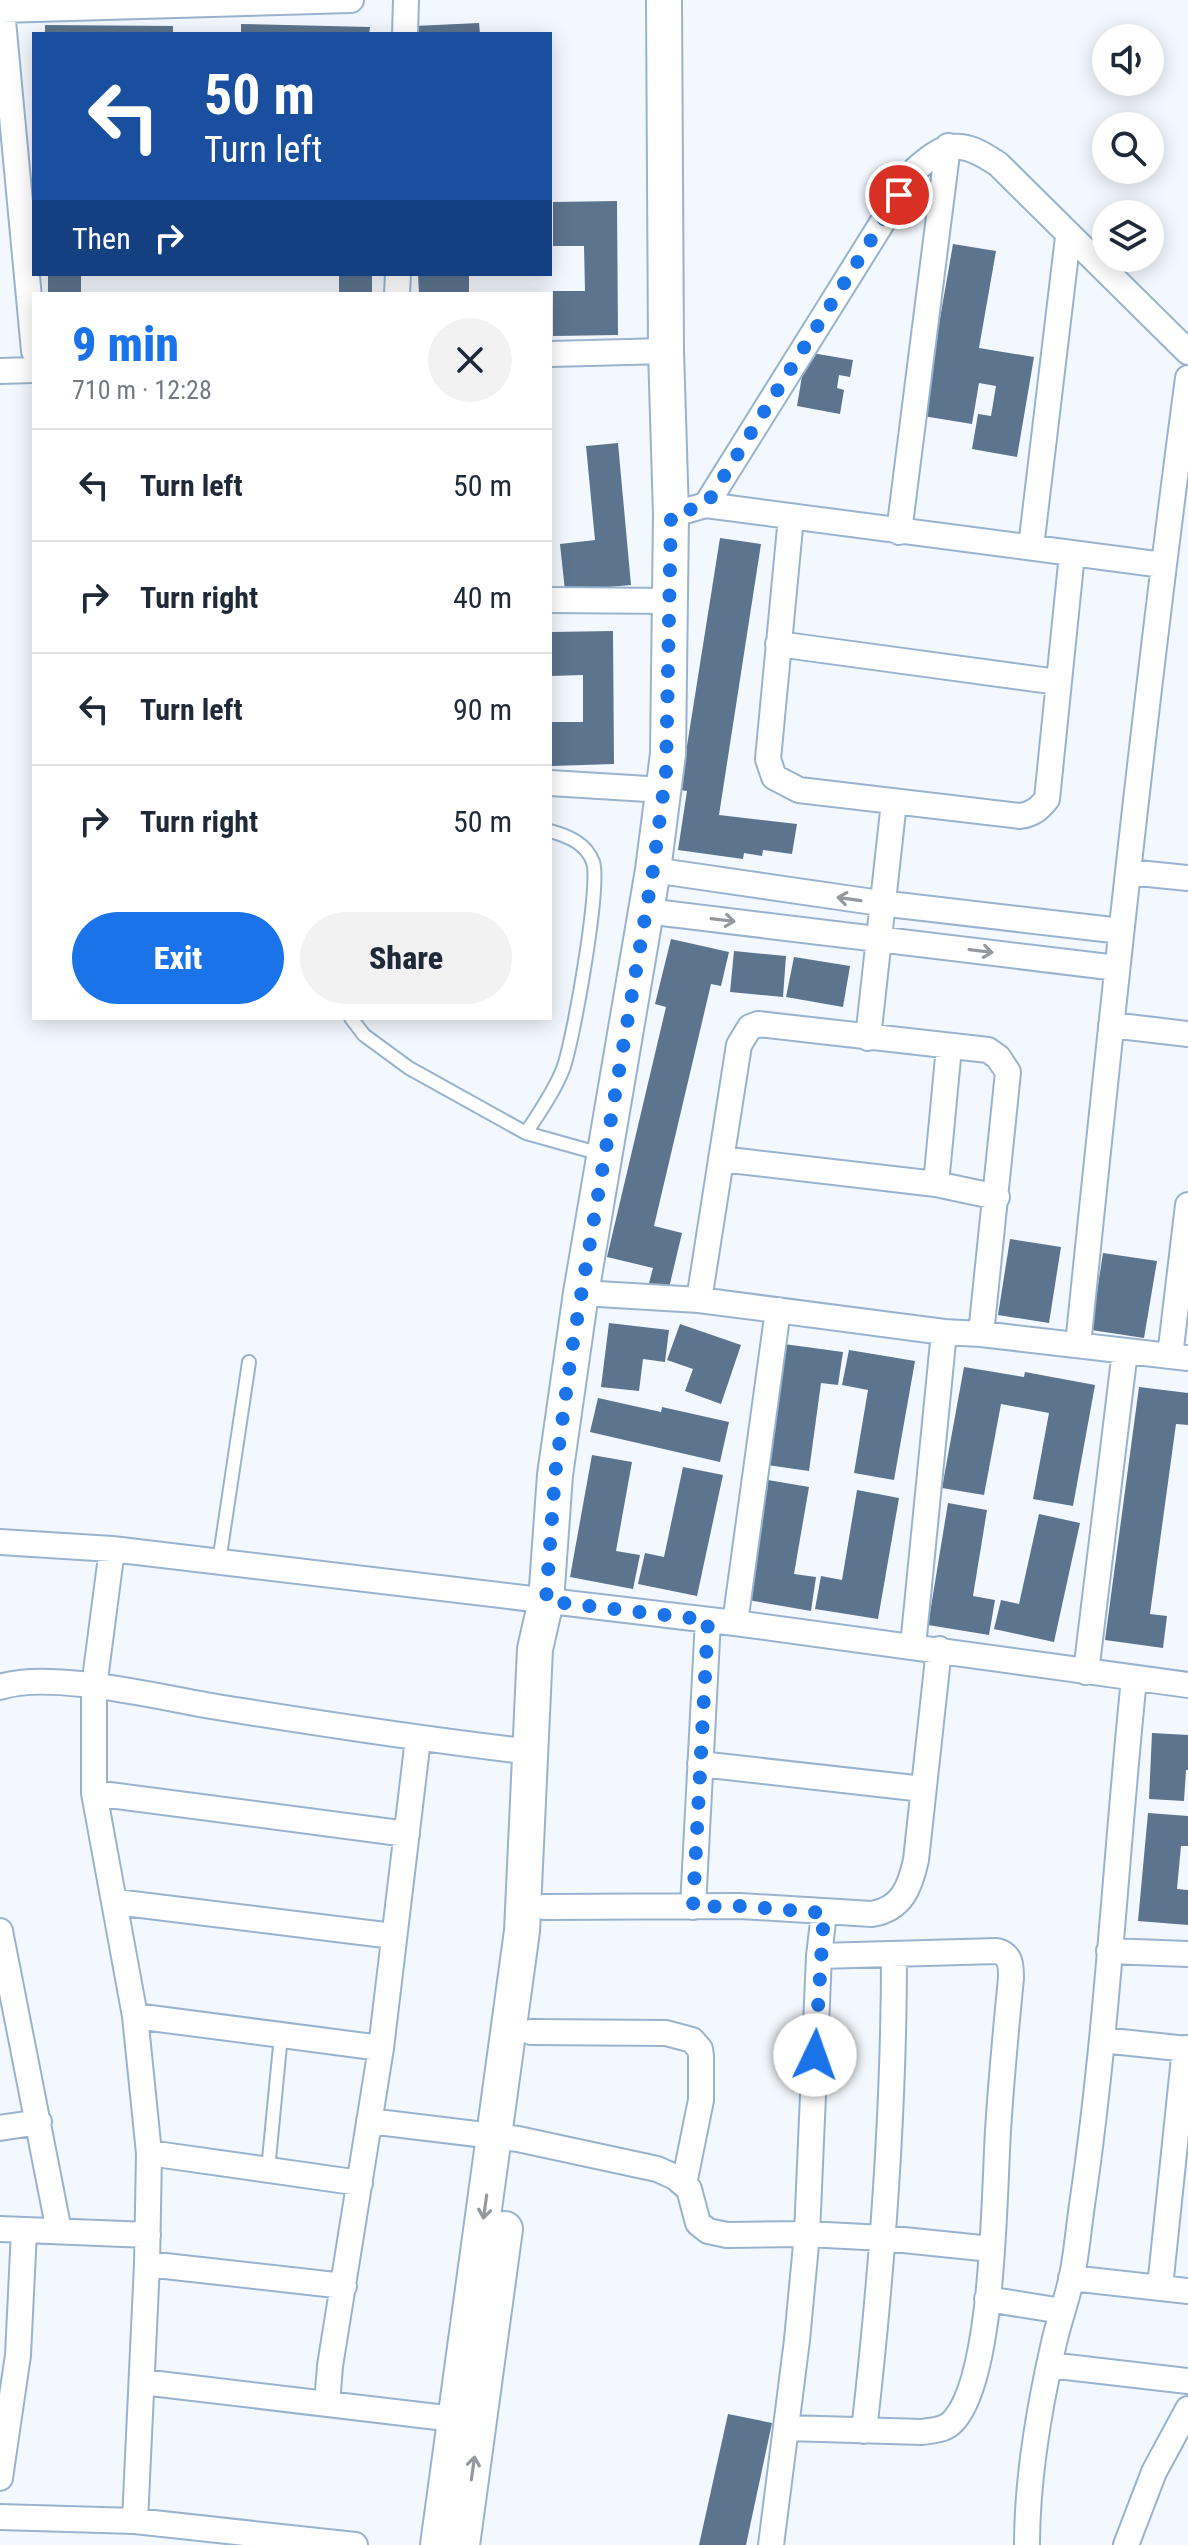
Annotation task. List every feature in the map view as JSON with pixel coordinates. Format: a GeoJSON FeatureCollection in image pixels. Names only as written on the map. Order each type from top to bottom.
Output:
{"type":"FeatureCollection","features":[{"type":"Feature","properties":{"kind":"main road"},"geometry":{"type":"LineString","coordinates":[[462,2545],[506,2138],[522,1931],[535,1649],[546,1601],[555,1475],[581,1293],[653,870],[668,754],[671,515],[666,351],[664,0]]}},
{"type":"Feature","properties":{"kind":"main road"},"geometry":{"type":"LineString","coordinates":[[438,2545],[454,2419],[506,2138],[531,2032],[544,1907],[558,1646],[546,1601]]}},
{"type":"Feature","properties":{"kind":"street"},"geometry":{"type":"LineString","coordinates":[[32,306],[27,194],[1,10],[351,0]]}},
{"type":"Feature","properties":{"kind":"street"},"geometry":{"type":"LineString","coordinates":[[405,32],[406,0]]}},
{"type":"Feature","properties":{"kind":"street"},"geometry":{"type":"LineString","coordinates":[[899,532],[948,146]]}},
{"type":"Feature","properties":{"kind":"street"},"geometry":{"type":"LineString","coordinates":[[706,505],[915,170],[948,146],[969,148],[998,164],[1068,237],[1188,352]]}},
{"type":"Feature","properties":{"kind":"street"},"geometry":{"type":"LineString","coordinates":[[1031,547],[1068,237]]}},
{"type":"Feature","properties":{"kind":"street"},"geometry":{"type":"LineString","coordinates":[[552,354],[666,351]]}},
{"type":"Feature","properties":{"kind":"street"},"geometry":{"type":"LineString","coordinates":[[0,371],[32,370]]}},
{"type":"Feature","properties":{"kind":"street"},"geometry":{"type":"LineString","coordinates":[[1078,1345],[1121,931],[1188,378]]}},
{"type":"Feature","properties":{"kind":"street"},"geometry":{"type":"LineString","coordinates":[[671,515],[706,505],[1163,565]]}},
{"type":"Feature","properties":{"kind":"street"},"geometry":{"type":"LineString","coordinates":[[791,517],[768,759],[774,777],[799,790],[1020,816],[1040,809],[1047,799],[1072,554]]}},
{"type":"Feature","properties":{"kind":"street"},"geometry":{"type":"LineString","coordinates":[[552,600],[671,601]]}},
{"type":"Feature","properties":{"kind":"street"},"geometry":{"type":"LineString","coordinates":[[778,644],[1058,682]]}},
{"type":"Feature","properties":{"kind":"street"},"geometry":{"type":"LineString","coordinates":[[552,783],[664,790]]}},
{"type":"Feature","properties":{"kind":"street"},"geometry":{"type":"LineString","coordinates":[[868,1038],[880,903],[894,802]]}},
{"type":"Feature","properties":{"kind":"street"},"geometry":{"type":"LineString","coordinates":[[653,870],[880,903],[1121,931]]}},
{"type":"Feature","properties":{"kind":"street"},"geometry":{"type":"LineString","coordinates":[[1128,872],[1188,878]]}},
{"type":"Feature","properties":{"kind":"street"},"geometry":{"type":"LineString","coordinates":[[646,911],[1117,968]]}},
{"type":"Feature","properties":{"kind":"street"},"geometry":{"type":"LineString","coordinates":[[699,1300],[739,1045],[750,1027],[758,1024],[988,1050],[998,1057],[1008,1072],[981,1334]]}},
{"type":"Feature","properties":{"kind":"street"},"geometry":{"type":"LineString","coordinates":[[1111,1025],[1188,1034]]}},
{"type":"Feature","properties":{"kind":"street"},"geometry":{"type":"LineString","coordinates":[[936,1184],[949,1047]]}},
{"type":"Feature","properties":{"kind":"street"},"geometry":{"type":"LineString","coordinates":[[721,1159],[936,1184],[997,1197]]}},
{"type":"Feature","properties":{"kind":"street"},"geometry":{"type":"LineString","coordinates":[[581,1293],[699,1300],[944,1332],[1179,1357],[1188,1205]]}},
{"type":"Feature","properties":{"kind":"street"},"geometry":{"type":"LineString","coordinates":[[735,1623],[778,1310]]}},
{"type":"Feature","properties":{"kind":"street"},"geometry":{"type":"LineString","coordinates":[[913,1646],[944,1332]]}},
{"type":"Feature","properties":{"kind":"street"},"geometry":{"type":"LineString","coordinates":[[1086,1672],[1125,1351]]}},
{"type":"Feature","properties":{"kind":"street"},"geometry":{"type":"LineString","coordinates":[[0,1542],[112,1549],[735,1623],[1188,1685]]}},
{"type":"Feature","properties":{"kind":"street"},"geometry":{"type":"LineString","coordinates":[[112,1549],[94,1687],[94,1793],[135,2016],[149,2153],[135,2521]]}},
{"type":"Feature","properties":{"kind":"street"},"geometry":{"type":"LineString","coordinates":[[693,1907],[708,1620]]}},
{"type":"Feature","properties":{"kind":"street"},"geometry":{"type":"LineString","coordinates":[[544,1907],[752,1907],[872,1914],[882,1913],[900,1902],[913,1875],[939,1649]]}},
{"type":"Feature","properties":{"kind":"street"},"geometry":{"type":"LineString","coordinates":[[1027,2545],[1031,2488],[1049,2365],[1071,2278],[1102,2040],[1134,1679]]}},
{"type":"Feature","properties":{"kind":"street"},"geometry":{"type":"LineString","coordinates":[[0,1687],[24,1681],[94,1687],[418,1739],[532,1752]]}},
{"type":"Feature","properties":{"kind":"street"},"geometry":{"type":"LineString","coordinates":[[327,2404],[330,2366],[381,2048],[418,1739]]}},
{"type":"Feature","properties":{"kind":"street"},"geometry":{"type":"LineString","coordinates":[[700,1764],[923,1789]]}},
{"type":"Feature","properties":{"kind":"street"},"geometry":{"type":"LineString","coordinates":[[94,1793],[407,1834]]}},
{"type":"Feature","properties":{"kind":"street"},"geometry":{"type":"LineString","coordinates":[[116,1902],[393,1936]]}},
{"type":"Feature","properties":{"kind":"street"},"geometry":{"type":"LineString","coordinates":[[771,2545],[787,2428],[807,2234],[819,1956],[824,1913]]}},
{"type":"Feature","properties":{"kind":"street"},"geometry":{"type":"LineString","coordinates":[[0,1931],[59,2231]]}},
{"type":"Feature","properties":{"kind":"street"},"geometry":{"type":"LineString","coordinates":[[787,2428],[922,2432],[944,2429],[955,2420],[966,2401],[976,2373],[987,2299],[1011,1978],[1010,1960],[1004,1954],[992,1951],[819,1956]]}},
{"type":"Feature","properties":{"kind":"street"},"geometry":{"type":"LineString","coordinates":[[1109,1951],[1188,1954]]}},
{"type":"Feature","properties":{"kind":"street"},"geometry":{"type":"LineString","coordinates":[[864,2431],[884,2238],[894,2043],[894,1955]]}},
{"type":"Feature","properties":{"kind":"street"},"geometry":{"type":"LineString","coordinates":[[135,2016],[381,2048]]}},
{"type":"Feature","properties":{"kind":"street"},"geometry":{"type":"LineString","coordinates":[[531,2032],[666,2033],[692,2040],[700,2049],[701,2100],[684,2184]]}},
{"type":"Feature","properties":{"kind":"street"},"geometry":{"type":"LineString","coordinates":[[1102,2040],[1186,2048],[1160,2287]]}},
{"type":"Feature","properties":{"kind":"street"},"geometry":{"type":"LineString","coordinates":[[369,2121],[506,2138],[650,2167],[684,2184],[692,2197],[696,2220],[708,2231],[746,2236],[807,2234],[884,2238],[991,2249]]}},
{"type":"Feature","properties":{"kind":"street"},"geometry":{"type":"LineString","coordinates":[[0,2128],[39,2122]]}},
{"type":"Feature","properties":{"kind":"street"},"geometry":{"type":"LineString","coordinates":[[149,2153],[360,2183]]}},
{"type":"Feature","properties":{"kind":"street"},"geometry":{"type":"LineString","coordinates":[[0,2478],[9,2355],[12,2230],[148,2235]]}},
{"type":"Feature","properties":{"kind":"street"},"geometry":{"type":"LineString","coordinates":[[147,2264],[344,2286]]}},
{"type":"Feature","properties":{"kind":"street"},"geometry":{"type":"LineString","coordinates":[[1071,2278],[1188,2291]]}},
{"type":"Feature","properties":{"kind":"street"},"geometry":{"type":"LineString","coordinates":[[987,2299],[1062,2311]]}},
{"type":"Feature","properties":{"kind":"street"},"geometry":{"type":"LineString","coordinates":[[1049,2365],[1188,2381]]}},
{"type":"Feature","properties":{"kind":"street"},"geometry":{"type":"LineString","coordinates":[[142,2382],[454,2419]]}},
{"type":"Feature","properties":{"kind":"street"},"geometry":{"type":"LineString","coordinates":[[1126,2545],[1154,2472],[1185,2421]]}},
{"type":"Feature","properties":{"kind":"street"},"geometry":{"type":"LineString","coordinates":[[0,2517],[135,2521],[253,2539],[355,2545]]}},
{"type":"Feature","properties":{"kind":"lane"},"geometry":{"type":"LineString","coordinates":[[526,1133],[543,1108],[563,1068],[583,978],[593,886],[594,863],[584,848],[574,839],[552,832]]}},
{"type":"Feature","properties":{"kind":"lane"},"geometry":{"type":"LineString","coordinates":[[353,1020],[364,1035],[409,1068],[526,1133],[605,1155]]}},
{"type":"Feature","properties":{"kind":"lane"},"geometry":{"type":"LineString","coordinates":[[219,1562],[249,1362]]}},
{"type":"Feature","properties":{"kind":"lane"},"geometry":{"type":"LineString","coordinates":[[268,2170],[281,2035]]}},
{"type":"Feature","properties":{"kind":"building"},"geometry":{"type":"Polygon","coordinates":[[[479,23],[480,32],[414,32],[414,26],[479,23]]]}},
{"type":"Feature","properties":{"kind":"building"},"geometry":{"type":"Polygon","coordinates":[[[241,24],[370,27],[369,32],[241,32],[241,24]]]}},
{"type":"Feature","properties":{"kind":"building"},"geometry":{"type":"Polygon","coordinates":[[[45,25],[173,26],[173,32],[45,32],[45,25]]]}},
{"type":"Feature","properties":{"kind":"building"},"geometry":{"type":"Polygon","coordinates":[[[617,201],[618,335],[553,336],[553,291],[585,291],[584,246],[553,246],[553,202],[617,201]]]}},
{"type":"Feature","properties":{"kind":"building"},"geometry":{"type":"Polygon","coordinates":[[[953,244],[996,251],[979,348],[1034,357],[1017,457],[972,449],[978,414],[991,416],[996,386],[979,383],[972,424],[923,416],[953,244]]]}},
{"type":"Feature","properties":{"kind":"building"},"geometry":{"type":"Polygon","coordinates":[[[48,276],[81,276],[81,292],[48,292],[48,276]]]}},
{"type":"Feature","properties":{"kind":"building"},"geometry":{"type":"Polygon","coordinates":[[[339,276],[372,276],[372,292],[339,292],[339,276]]]}},
{"type":"Feature","properties":{"kind":"building"},"geometry":{"type":"Polygon","coordinates":[[[418,276],[469,276],[469,292],[419,292],[418,276]]]}},
{"type":"Feature","properties":{"kind":"building"},"geometry":{"type":"Polygon","coordinates":[[[806,352],[853,360],[850,377],[839,375],[837,388],[844,390],[840,414],[797,406],[806,352]]]}},
{"type":"Feature","properties":{"kind":"building"},"geometry":{"type":"Polygon","coordinates":[[[618,443],[631,585],[565,591],[560,544],[595,540],[586,446],[618,443]]]}},
{"type":"Feature","properties":{"kind":"building"},"geometry":{"type":"Polygon","coordinates":[[[720,538],[761,544],[719,815],[797,824],[792,854],[763,850],[762,856],[744,853],[743,859],[678,850],[687,791],[680,790],[720,538]]]}},
{"type":"Feature","properties":{"kind":"building"},"geometry":{"type":"Polygon","coordinates":[[[613,631],[614,764],[552,766],[552,722],[583,722],[583,675],[552,676],[552,632],[613,631]]]}},
{"type":"Feature","properties":{"kind":"building"},"geometry":{"type":"Polygon","coordinates":[[[671,939],[729,952],[721,986],[711,984],[654,1226],[682,1233],[669,1288],[649,1283],[653,1268],[607,1257],[666,1007],[655,1004],[671,939]]]}},
{"type":"Feature","properties":{"kind":"building"},"geometry":{"type":"Polygon","coordinates":[[[734,951],[786,956],[783,997],[730,992],[734,951]]]}},
{"type":"Feature","properties":{"kind":"building"},"geometry":{"type":"Polygon","coordinates":[[[794,957],[850,966],[843,1007],[786,997],[794,957]]]}},
{"type":"Feature","properties":{"kind":"building"},"geometry":{"type":"Polygon","coordinates":[[[1010,1239],[1061,1247],[1049,1323],[998,1315],[1010,1239]]]}},
{"type":"Feature","properties":{"kind":"building"},"geometry":{"type":"Polygon","coordinates":[[[1103,1253],[1157,1261],[1144,1338],[1091,1330],[1103,1253]]]}},
{"type":"Feature","properties":{"kind":"building"},"geometry":{"type":"Polygon","coordinates":[[[609,1323],[669,1330],[665,1362],[643,1359],[639,1391],[601,1387],[609,1323]]]}},
{"type":"Feature","properties":{"kind":"building"},"geometry":{"type":"Polygon","coordinates":[[[680,1324],[741,1345],[721,1404],[685,1391],[693,1369],[667,1360],[680,1324]]]}},
{"type":"Feature","properties":{"kind":"building"},"geometry":{"type":"Polygon","coordinates":[[[784,1344],[843,1352],[838,1385],[821,1383],[809,1471],[767,1465],[784,1344]]]}},
{"type":"Feature","properties":{"kind":"building"},"geometry":{"type":"Polygon","coordinates":[[[849,1350],[915,1361],[894,1480],[854,1473],[868,1390],[842,1385],[849,1350]]]}},
{"type":"Feature","properties":{"kind":"building"},"geometry":{"type":"Polygon","coordinates":[[[964,1367],[1024,1377],[1025,1372],[1095,1385],[1073,1506],[1033,1499],[1049,1413],[1001,1404],[984,1495],[942,1488],[964,1367]]]}},
{"type":"Feature","properties":{"kind":"building"},"geometry":{"type":"Polygon","coordinates":[[[1139,1387],[1188,1393],[1188,1425],[1176,1424],[1150,1614],[1167,1616],[1163,1648],[1105,1640],[1139,1387]]]}},
{"type":"Feature","properties":{"kind":"building"},"geometry":{"type":"Polygon","coordinates":[[[598,1398],[661,1412],[662,1407],[729,1422],[720,1462],[590,1432],[598,1398]]]}},
{"type":"Feature","properties":{"kind":"building"},"geometry":{"type":"Polygon","coordinates":[[[592,1455],[632,1462],[616,1551],[640,1555],[633,1589],[570,1577],[592,1455]]]}},
{"type":"Feature","properties":{"kind":"building"},"geometry":{"type":"Polygon","coordinates":[[[683,1467],[723,1475],[697,1596],[638,1584],[645,1553],[664,1557],[683,1467]]]}},
{"type":"Feature","properties":{"kind":"building"},"geometry":{"type":"Polygon","coordinates":[[[768,1480],[809,1487],[794,1574],[816,1577],[811,1611],[748,1600],[768,1480]]]}},
{"type":"Feature","properties":{"kind":"building"},"geometry":{"type":"Polygon","coordinates":[[[857,1490],[899,1498],[878,1619],[815,1609],[821,1576],[842,1580],[857,1490]]]}},
{"type":"Feature","properties":{"kind":"building"},"geometry":{"type":"Polygon","coordinates":[[[948,1503],[987,1510],[973,1596],[995,1600],[989,1635],[928,1625],[948,1503]]]}},
{"type":"Feature","properties":{"kind":"building"},"geometry":{"type":"Polygon","coordinates":[[[1039,1514],[1080,1523],[1054,1642],[994,1629],[1001,1600],[1019,1604],[1039,1514]]]}},
{"type":"Feature","properties":{"kind":"building"},"geometry":{"type":"Polygon","coordinates":[[[1152,1733],[1188,1735],[1184,1801],[1149,1799],[1152,1733]]]}},
{"type":"Feature","properties":{"kind":"building"},"geometry":{"type":"Polygon","coordinates":[[[1148,1813],[1188,1816],[1188,1846],[1181,1846],[1177,1889],[1188,1890],[1188,1925],[1138,1921],[1148,1813]]]}},
{"type":"Feature","properties":{"kind":"building"},"geometry":{"type":"Polygon","coordinates":[[[728,2414],[772,2423],[746,2545],[699,2545],[728,2414]]]}},
{"type":"Feature","properties":{"kind":"route"},"geometry":{"type":"LineString","coordinates":[[815,2055],[824,1913],[740,1906],[693,1907],[708,1620],[546,1601],[555,1475],[572,1349],[653,870],[666,772],[671,515],[706,505],[899,195]]}}]}
